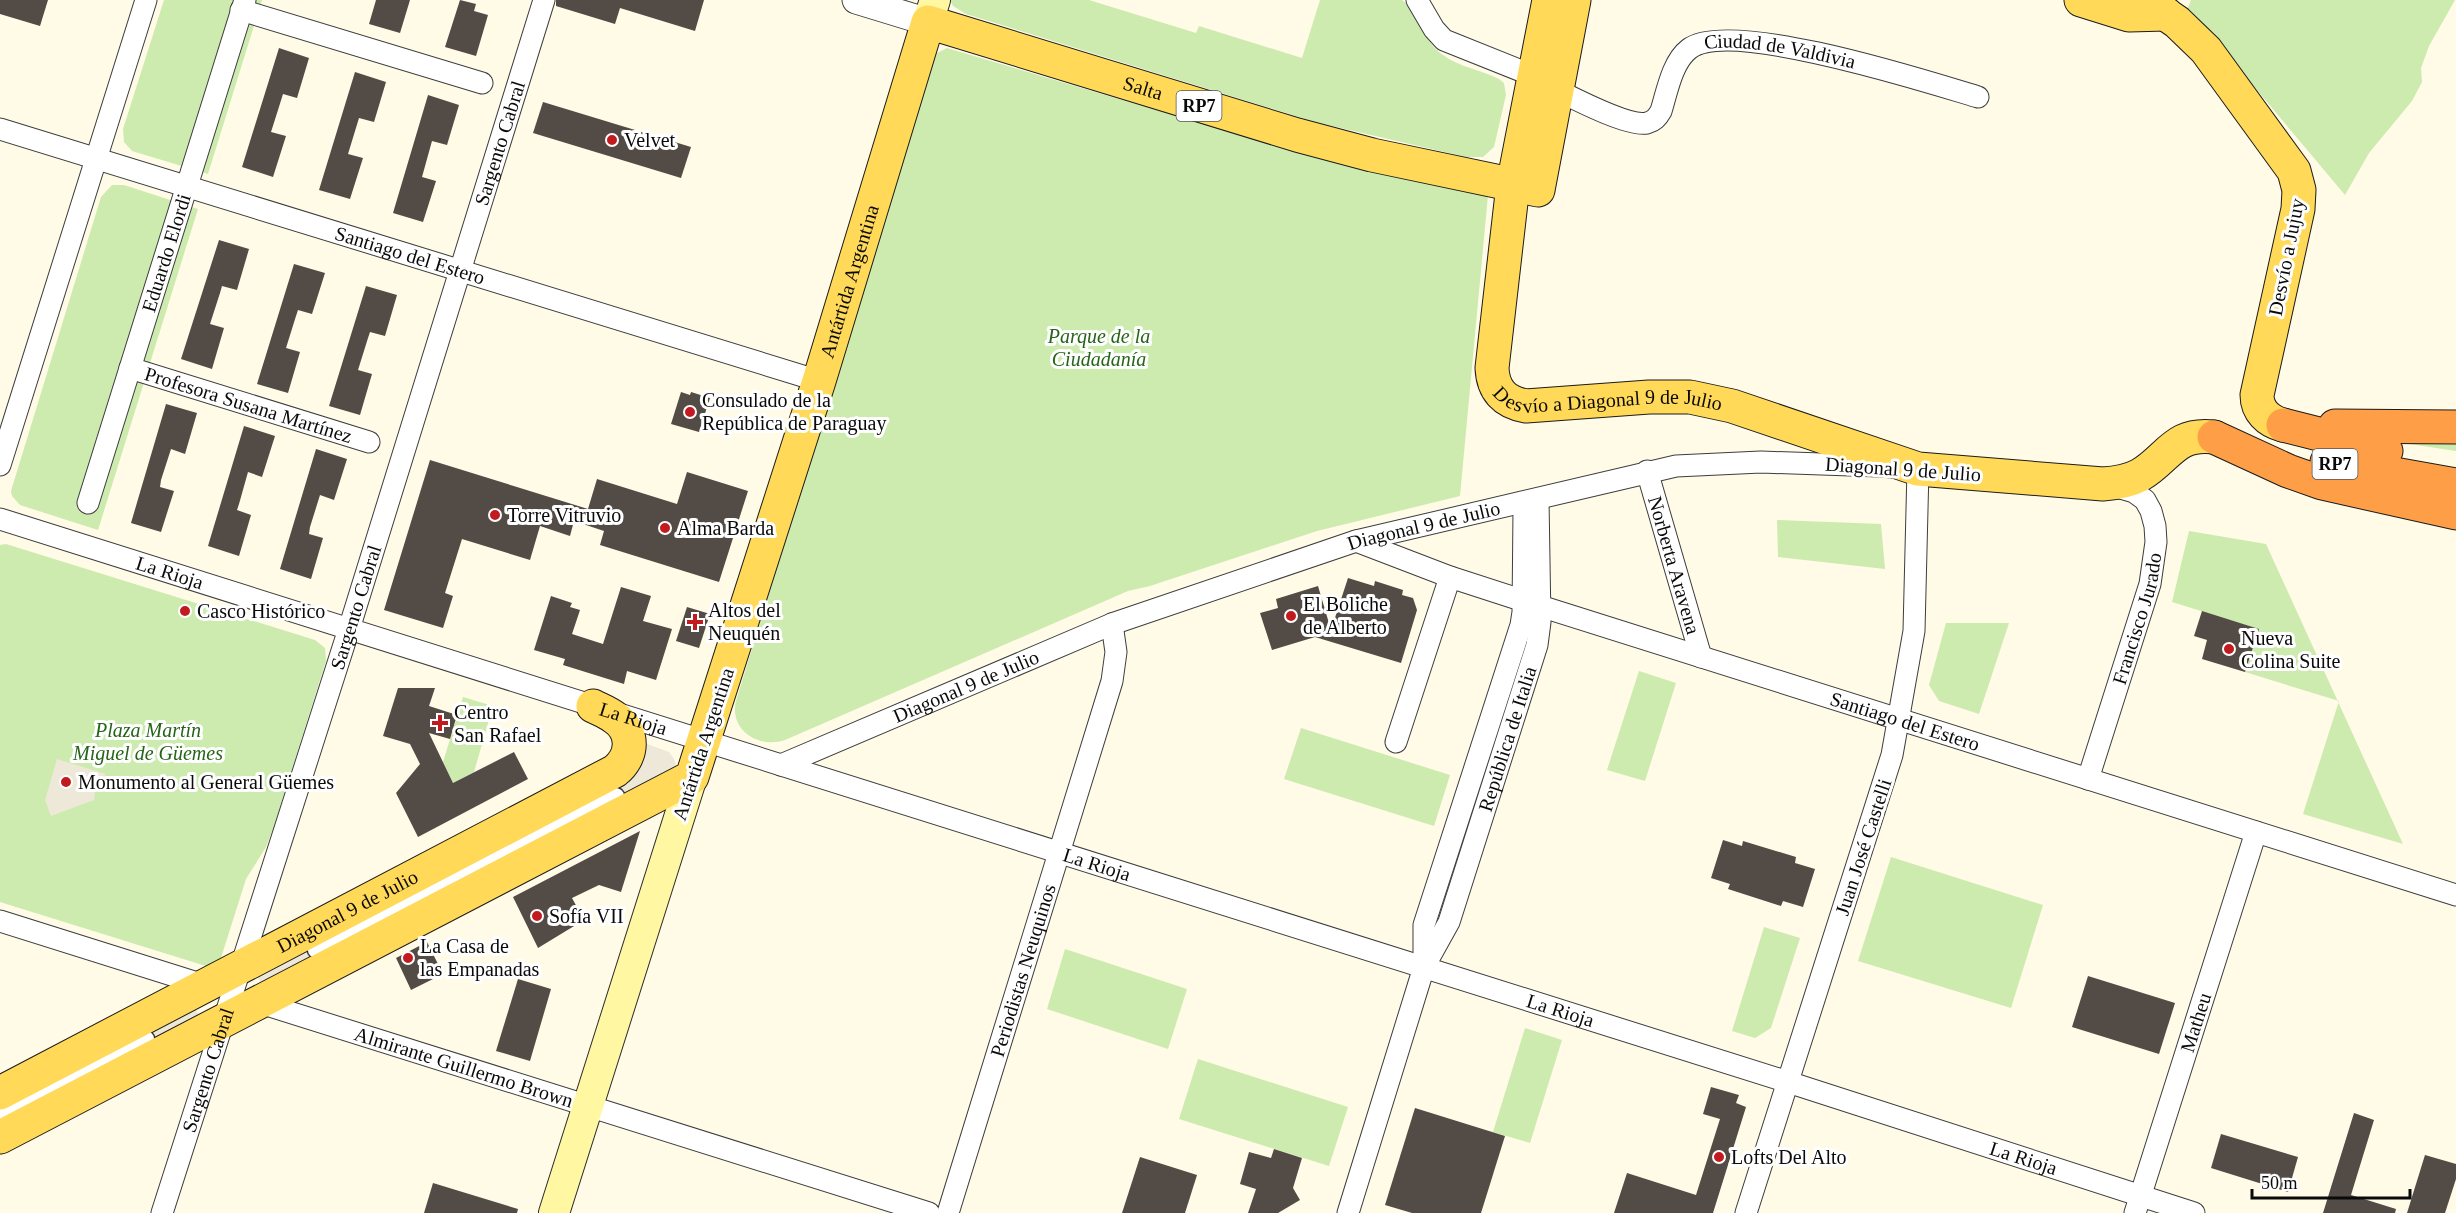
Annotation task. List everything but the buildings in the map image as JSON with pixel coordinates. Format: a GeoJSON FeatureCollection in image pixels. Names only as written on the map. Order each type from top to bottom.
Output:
{"type":"FeatureCollection","features":[{"type":"Feature","properties":{"kind":"highway"},"geometry":{"type":"LineString","coordinates":[[2283,425],[2456,427]]}},
{"type":"Feature","properties":{"kind":"highway","name":"RP7"},"geometry":{"type":"LineString","coordinates":[[2283,425],[2369,448],[2456,462]]}},
{"type":"Feature","properties":{"kind":"highway"},"geometry":{"type":"LineString","coordinates":[[2214,437],[2288,471],[2322,483],[2456,513]]}},
{"type":"Feature","properties":{"kind":"highway","name":"RP7"},"geometry":{"type":"LineString","coordinates":[[2214,437],[2337,464],[2456,485]]}},
{"type":"Feature","properties":{"kind":"main road"},"geometry":{"type":"LineString","coordinates":[[1545,83],[1549,0]]}},
{"type":"Feature","properties":{"kind":"main road"},"geometry":{"type":"LineString","coordinates":[[1545,83],[1574,0]]}},
{"type":"Feature","properties":{"kind":"main road"},"geometry":{"type":"LineString","coordinates":[[2081,0],[2129,15],[2160,5]]}},
{"type":"Feature","properties":{"kind":"main road","name":"Desvío a Jujuy"},"geometry":{"type":"LineString","coordinates":[[2160,5],[2206,50],[2285,156],[2297,181],[2298,209],[2257,395],[2257,401],[2263,414],[2283,425]]}},
{"type":"Feature","properties":{"kind":"main road","name":"Salta"},"geometry":{"type":"LineString","coordinates":[[932,11],[1297,135],[1372,154],[1526,187]]}},
{"type":"Feature","properties":{"kind":"main road","name":"Antártida Argentina"},"geometry":{"type":"LineString","coordinates":[[554,1213],[819,381],[932,11]]}},
{"type":"Feature","properties":{"kind":"main road","name":"Desvío a Diagonal 9 de Julio"},"geometry":{"type":"LineString","coordinates":[[1545,83],[1492,368],[1494,386],[1500,394],[1508,400],[1526,406],[1669,396],[1712,400],[1917,469]]}},
{"type":"Feature","properties":{"kind":"main road","name":"Diagonal 9 de Julio"},"geometry":{"type":"LineString","coordinates":[[1917,469],[2103,484],[2124,482],[2142,474],[2164,453],[2184,440],[2194,436],[2214,437]]}},
{"type":"Feature","properties":{"kind":"main road","name":"Diagonal 9 de Julio"},"geometry":{"type":"LineString","coordinates":[[593,706],[615,718],[626,730],[629,738],[629,753],[616,795]]}},
{"type":"Feature","properties":{"kind":"main road","name":"Diagonal 9 de Julio"},"geometry":{"type":"LineString","coordinates":[[0,1137],[145,1040],[316,950],[616,795],[692,777]]}},
{"type":"Feature","properties":{"kind":"main road","name":"Diagonal 9 de Julio"},"geometry":{"type":"LineString","coordinates":[[0,1093],[145,1040]]}},
{"type":"Feature","properties":{"kind":"street"},"geometry":{"type":"LineString","coordinates":[[0,465],[146,0]]}},
{"type":"Feature","properties":{"kind":"street","name":"Sargento Cabral"},"geometry":{"type":"LineString","coordinates":[[162,1213],[349,629],[544,0]]}},
{"type":"Feature","properties":{"kind":"street","name":"Salta"},"geometry":{"type":"LineString","coordinates":[[856,0],[932,11]]}},
{"type":"Feature","properties":{"kind":"street","name":"Ciudad de Valdivia"},"geometry":{"type":"LineString","coordinates":[[1417,0],[1434,29],[1444,40],[1624,120],[1645,124],[1656,119],[1661,111],[1681,57],[1690,48],[1705,42],[1724,41],[1776,46],[1815,53],[1886,70],[1978,97]]}},
{"type":"Feature","properties":{"kind":"street"},"geometry":{"type":"LineString","coordinates":[[243,5],[482,83]]}},
{"type":"Feature","properties":{"kind":"street","name":"Eduardo Elordi"},"geometry":{"type":"LineString","coordinates":[[88,504],[243,5]]}},
{"type":"Feature","properties":{"kind":"street","name":"Santiago del Estero"},"geometry":{"type":"LineString","coordinates":[[0,129],[819,381]]}},
{"type":"Feature","properties":{"kind":"street","name":"Profesora Susana Martínez"},"geometry":{"type":"LineString","coordinates":[[130,368],[369,442]]}},
{"type":"Feature","properties":{"kind":"street","name":"Diagonal 9 de Julio"},"geometry":{"type":"LineString","coordinates":[[781,765],[1112,624],[1356,541],[1531,501],[1647,471],[1703,463],[1761,462],[1917,469]]}},
{"type":"Feature","properties":{"kind":"street","name":"Juan José Castelli"},"geometry":{"type":"LineString","coordinates":[[1746,1213],[1886,774],[1914,631],[1917,469]]}},
{"type":"Feature","properties":{"kind":"street","name":"Norberta Aravena"},"geometry":{"type":"LineString","coordinates":[[1647,471],[1701,657]]}},
{"type":"Feature","properties":{"kind":"street","name":"Francisco Jurado"},"geometry":{"type":"LineString","coordinates":[[2088,779],[2150,584],[2156,542],[2153,518],[2145,500],[2134,492],[2103,484]]}},
{"type":"Feature","properties":{"kind":"street","name":"República de Italia"},"geometry":{"type":"LineString","coordinates":[[1348,1213],[1424,967],[1444,933],[1452,911],[1537,645],[1532,604],[1531,501]]}},
{"type":"Feature","properties":{"kind":"street","name":"La Rioja"},"geometry":{"type":"LineString","coordinates":[[0,519],[1788,1082],[2138,1204],[2194,1213]]}},
{"type":"Feature","properties":{"kind":"street","name":"Santiago del Estero"},"geometry":{"type":"LineString","coordinates":[[1356,541],[1450,577],[1532,604],[2456,895]]}},
{"type":"Feature","properties":{"kind":"street"},"geometry":{"type":"LineString","coordinates":[[1396,742],[1450,577]]}},
{"type":"Feature","properties":{"kind":"street","name":"Periodistas Neuquinos"},"geometry":{"type":"LineString","coordinates":[[948,1213],[1115,668],[1116,652],[1112,624]]}},
{"type":"Feature","properties":{"kind":"street","name":"Matheu"},"geometry":{"type":"LineString","coordinates":[[2138,1204],[2256,832]]}},
{"type":"Feature","properties":{"kind":"street","name":"Almirante Guillermo Brown"},"geometry":{"type":"LineString","coordinates":[[0,921],[929,1213]]}},
{"type":"Feature","properties":{"kind":"street"},"geometry":{"type":"LineString","coordinates":[[0,1115],[145,1040]]}},
{"type":"Feature","properties":{"kind":"green space"},"geometry":{"type":"Polygon","coordinates":[[[164,0],[262,0],[208,174],[132,151],[124,142],[123,129],[164,0]]]}},
{"type":"Feature","properties":{"kind":"green space"},"geometry":{"type":"Polygon","coordinates":[[[950,0],[1089,0],[1196,33],[1199,26],[1302,58],[1320,0],[1402,0],[1413,11],[1428,39],[1438,51],[1459,64],[1499,79],[1504,83],[1506,95],[1494,147],[1483,157],[1466,157],[1315,122],[966,14],[953,6],[950,0]]]}},
{"type":"Feature","properties":{"kind":"green space"},"geometry":{"type":"Polygon","coordinates":[[[2191,0],[2455,0],[2429,46],[2421,68],[2422,82],[2412,101],[2369,153],[2345,195],[2188,8],[2191,0]]]}},
{"type":"Feature","properties":{"kind":"green space","name":"Parque de la Ciudadanía"},"geometry":{"type":"Polygon","coordinates":[[[947,48],[1297,152],[1488,195],[1460,496],[1317,531],[1150,586],[1128,591],[785,740],[765,742],[748,735],[741,728],[735,711],[736,701],[931,62],[935,54],[947,48]]]}},
{"type":"Feature","properties":{"kind":"green space"},"geometry":{"type":"Polygon","coordinates":[[[112,185],[124,185],[198,209],[98,530],[20,505],[12,496],[11,491],[101,197],[112,185]]]}},
{"type":"Feature","properties":{"kind":"green space"},"geometry":{"type":"Polygon","coordinates":[[[2456,437],[2456,451],[2403,443],[2456,437]]]}},
{"type":"Feature","properties":{"kind":"green space"},"geometry":{"type":"Polygon","coordinates":[[[1777,520],[1881,524],[1885,569],[1778,557],[1777,520]]]}},
{"type":"Feature","properties":{"kind":"green space"},"geometry":{"type":"Polygon","coordinates":[[[2189,531],[2266,544],[2337,701],[2245,672],[2259,629],[2172,602],[2189,531]]]}},
{"type":"Feature","properties":{"kind":"green space","name":"Plaza Martín Miguel de Güemes"},"geometry":{"type":"Polygon","coordinates":[[[6,544],[315,640],[325,648],[326,661],[273,829],[266,847],[246,879],[220,961],[209,967],[0,902],[0,545],[6,544]]]}},
{"type":"Feature","properties":{"kind":"green space"},"geometry":{"type":"Polygon","coordinates":[[[1946,623],[2009,623],[1979,714],[1939,701],[1929,685],[1946,623]]]}},
{"type":"Feature","properties":{"kind":"green space"},"geometry":{"type":"Polygon","coordinates":[[[1639,671],[1676,683],[1645,781],[1607,770],[1639,671]]]}},
{"type":"Feature","properties":{"kind":"green space"},"geometry":{"type":"Polygon","coordinates":[[[463,697],[493,706],[474,772],[453,783],[443,762],[463,697]]]}},
{"type":"Feature","properties":{"kind":"green space"},"geometry":{"type":"Polygon","coordinates":[[[2338,703],[2403,844],[2303,814],[2338,703]]]}},
{"type":"Feature","properties":{"kind":"green space"},"geometry":{"type":"Polygon","coordinates":[[[1301,728],[1450,775],[1434,826],[1284,779],[1301,728]]]}},
{"type":"Feature","properties":{"kind":"green space"},"geometry":{"type":"Polygon","coordinates":[[[1891,857],[2043,905],[2011,1008],[1858,961],[1891,857]]]}},
{"type":"Feature","properties":{"kind":"green space"},"geometry":{"type":"Polygon","coordinates":[[[1764,927],[1800,938],[1771,1028],[1755,1038],[1732,1031],[1764,927]]]}},
{"type":"Feature","properties":{"kind":"green space"},"geometry":{"type":"Polygon","coordinates":[[[1065,949],[1187,989],[1168,1049],[1047,1009],[1065,949]]]}},
{"type":"Feature","properties":{"kind":"green space"},"geometry":{"type":"Polygon","coordinates":[[[1525,1028],[1562,1040],[1530,1143],[1493,1132],[1525,1028]]]}},
{"type":"Feature","properties":{"kind":"green space"},"geometry":{"type":"Polygon","coordinates":[[[1198,1059],[1348,1107],[1329,1166],[1179,1119],[1198,1059]]]}},
{"type":"Feature","properties":{"kind":"shaded area"},"geometry":{"type":"Polygon","coordinates":[[[644,743],[669,752],[679,773],[622,808],[610,784],[644,743]]]}},
{"type":"Feature","properties":{"kind":"shaded area"},"geometry":{"type":"Polygon","coordinates":[[[57,759],[106,774],[96,785],[94,800],[51,816],[45,800],[57,759]]]}},
{"type":"Feature","properties":{"kind":"shaded area"},"geometry":{"type":"Polygon","coordinates":[[[310,939],[321,962],[262,984],[257,976],[310,939]]]}},
{"type":"Feature","properties":{"kind":"shaded area"},"geometry":{"type":"Polygon","coordinates":[[[195,1008],[199,1015],[152,1050],[140,1027],[195,1008]]]}},
{"type":"Feature","properties":{"kind":"place","name":"Velvet"},"geometry":{"type":"Point","coordinates":[612,140]}},
{"type":"Feature","properties":{"kind":"place","name":"Consulado de la República de Paraguay"},"geometry":{"type":"Point","coordinates":[690,412]}},
{"type":"Feature","properties":{"kind":"place","name":"Torre Vitruvio"},"geometry":{"type":"Point","coordinates":[495,515]}},
{"type":"Feature","properties":{"kind":"place","name":"Alma Barda"},"geometry":{"type":"Point","coordinates":[665,528]}},
{"type":"Feature","properties":{"kind":"place","name":"Casco Histórico"},"geometry":{"type":"Point","coordinates":[185,611]}},
{"type":"Feature","properties":{"kind":"place","name":"El Boliche de Alberto"},"geometry":{"type":"Point","coordinates":[1291,616]}},
{"type":"Feature","properties":{"kind":"place","name":"Altos del Neuquén"},"geometry":{"type":"Point","coordinates":[695,622]}},
{"type":"Feature","properties":{"kind":"place","name":"Nueva Colina Suite"},"geometry":{"type":"Point","coordinates":[2229,649]}},
{"type":"Feature","properties":{"kind":"place","name":"Centro San Rafael"},"geometry":{"type":"Point","coordinates":[440,723]}},
{"type":"Feature","properties":{"kind":"place","name":"Monumento al General Güemes"},"geometry":{"type":"Point","coordinates":[66,782]}},
{"type":"Feature","properties":{"kind":"place","name":"Sofía VII"},"geometry":{"type":"Point","coordinates":[537,916]}},
{"type":"Feature","properties":{"kind":"place","name":"La Casa de las Empanadas"},"geometry":{"type":"Point","coordinates":[408,958]}},
{"type":"Feature","properties":{"kind":"place","name":"Lofts Del Alto"},"geometry":{"type":"Point","coordinates":[1719,1157]}}]}
